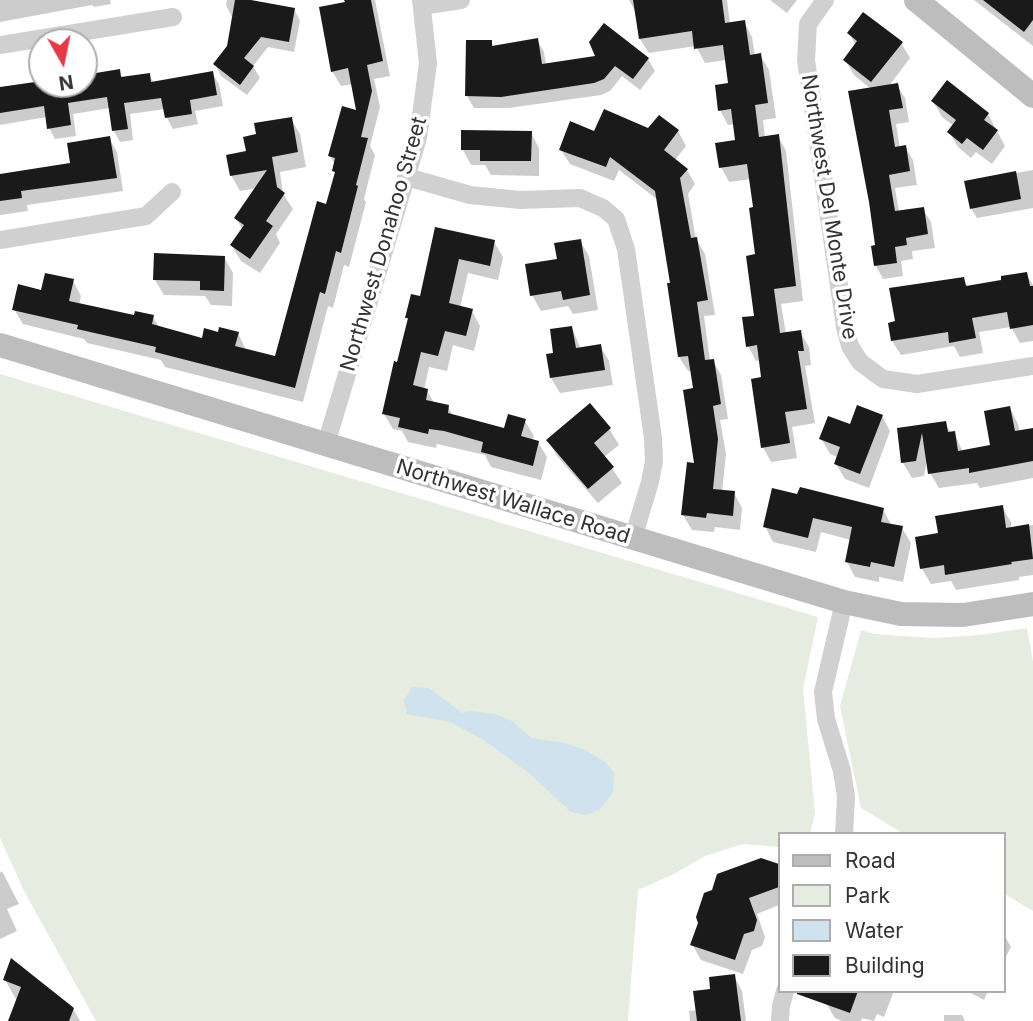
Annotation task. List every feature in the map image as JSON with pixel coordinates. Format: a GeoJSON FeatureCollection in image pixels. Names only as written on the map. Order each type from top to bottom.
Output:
{"type":"FeatureCollection","features":[{"type":"Feature","properties":{"kind":"street"},"geometry":{"type":"LineString","coordinates":[[422,3],[461,0]]}},
{"type":"Feature","properties":{"kind":"street","name":"Northwest Del Monte Drive"},"geometry":{"type":"LineString","coordinates":[[825,0],[808,24],[806,60],[850,346],[860,362],[883,379],[917,384],[1033,366]]}},
{"type":"Feature","properties":{"kind":"street"},"geometry":{"type":"LineString","coordinates":[[916,0],[1030,86]]}},
{"type":"Feature","properties":{"kind":"street","name":"Northwest Donahoo Street"},"geometry":{"type":"LineString","coordinates":[[326,444],[407,177],[424,105],[428,63],[422,3]]}},
{"type":"Feature","properties":{"kind":"street"},"geometry":{"type":"LineString","coordinates":[[0,45],[173,17]]}},
{"type":"Feature","properties":{"kind":"street"},"geometry":{"type":"LineString","coordinates":[[407,177],[470,195],[520,200],[580,198],[603,208],[616,219],[625,249],[653,438],[654,461],[650,482],[633,538]]}},
{"type":"Feature","properties":{"kind":"street"},"geometry":{"type":"LineString","coordinates":[[0,240],[146,216],[172,192]]}},
{"type":"Feature","properties":{"kind":"street","name":"Northwest Wallace Road"},"geometry":{"type":"LineString","coordinates":[[0,345],[844,602],[901,614],[963,615],[1033,604]]}},
{"type":"Feature","properties":{"kind":"street"},"geometry":{"type":"LineString","coordinates":[[844,602],[823,692],[826,719],[842,771],[846,797],[844,832]]}},
{"type":"Feature","properties":{"kind":"street"},"geometry":{"type":"LineString","coordinates":[[780,1021],[780,1006],[784,993]]}},
{"type":"Feature","properties":{"kind":"green space"},"geometry":{"type":"Polygon","coordinates":[[[0,374],[818,617],[803,689],[815,813],[810,832],[778,832],[778,847],[743,844],[705,856],[638,890],[628,1021],[96,1021],[24,891],[0,838],[0,374]]]}},
{"type":"Feature","properties":{"kind":"green space"},"geometry":{"type":"Polygon","coordinates":[[[1027,628],[1033,662],[1033,911],[1005,894],[1005,832],[901,832],[861,808],[840,706],[861,630],[874,634],[934,638],[1027,628]]]}},
{"type":"Feature","properties":{"kind":"water"},"geometry":{"type":"Polygon","coordinates":[[[412,687],[429,688],[462,713],[471,711],[495,714],[512,721],[531,738],[565,743],[587,751],[605,762],[614,773],[613,792],[600,809],[586,815],[571,812],[529,773],[484,740],[450,722],[407,714],[404,700],[412,687]]]}},
{"type":"Feature","properties":{"kind":"building"},"geometry":{"type":"Polygon","coordinates":[[[235,0],[251,0],[295,8],[289,42],[261,37],[244,58],[254,66],[240,85],[213,64],[227,46],[235,0]]]}},
{"type":"Feature","properties":{"kind":"building"},"geometry":{"type":"Polygon","coordinates":[[[344,0],[371,0],[383,61],[367,65],[372,91],[361,137],[368,138],[356,185],[358,186],[341,253],[336,251],[325,294],[320,292],[295,388],[155,352],[156,347],[77,329],[78,325],[12,310],[18,284],[41,290],[45,273],[74,279],[69,301],[134,315],[135,311],[154,315],[152,324],[202,338],[204,328],[218,332],[219,327],[239,332],[235,346],[275,356],[317,201],[326,204],[335,172],[332,171],[335,158],[328,156],[342,106],[356,110],[348,68],[331,72],[319,7],[345,2],[344,0]]]}},
{"type":"Feature","properties":{"kind":"building"},"geometry":{"type":"Polygon","coordinates":[[[633,0],[722,0],[725,23],[745,20],[750,55],[761,53],[768,103],[755,105],[759,137],[779,134],[796,286],[774,289],[780,333],[801,330],[804,351],[798,351],[807,409],[785,412],[790,443],[761,448],[751,379],[761,377],[757,345],[746,347],[742,317],[754,316],[746,256],[755,254],[749,208],[753,207],[747,164],[719,168],[715,143],[735,140],[731,109],[718,111],[715,85],[728,83],[723,45],[694,49],[692,31],[639,39],[633,0]]]}},
{"type":"Feature","properties":{"kind":"building"},"geometry":{"type":"Polygon","coordinates":[[[983,0],[1033,0],[1033,20],[1024,32],[983,0]]]}},
{"type":"Feature","properties":{"kind":"building"},"geometry":{"type":"Polygon","coordinates":[[[863,12],[903,42],[871,82],[843,60],[857,41],[847,33],[863,12]]]}},
{"type":"Feature","properties":{"kind":"building"},"geometry":{"type":"Polygon","coordinates":[[[604,23],[649,58],[633,79],[615,66],[604,79],[594,83],[501,97],[465,96],[466,40],[492,40],[492,46],[538,38],[542,64],[595,56],[589,42],[604,23]]]}},
{"type":"Feature","properties":{"kind":"building"},"geometry":{"type":"Polygon","coordinates":[[[120,69],[121,77],[150,73],[151,82],[213,71],[217,95],[190,100],[192,114],[165,118],[161,98],[124,103],[128,129],[112,131],[107,97],[68,103],[71,125],[47,129],[44,106],[0,113],[0,87],[28,83],[28,98],[98,98],[98,73],[120,69]]]}},
{"type":"Feature","properties":{"kind":"building"},"geometry":{"type":"Polygon","coordinates":[[[947,80],[989,113],[984,120],[998,130],[983,150],[967,138],[962,144],[947,132],[956,120],[931,101],[947,80]]]}},
{"type":"Feature","properties":{"kind":"building"},"geometry":{"type":"Polygon","coordinates":[[[898,83],[903,108],[889,110],[895,147],[906,145],[910,171],[889,175],[895,211],[924,207],[928,234],[906,238],[907,245],[895,247],[897,263],[874,266],[871,246],[875,245],[869,202],[848,91],[898,83]]]}},
{"type":"Feature","properties":{"kind":"building"},"geometry":{"type":"Polygon","coordinates":[[[604,109],[648,128],[659,115],[679,130],[664,150],[688,169],[680,178],[691,238],[697,237],[708,300],[697,302],[705,360],[714,359],[721,404],[713,406],[718,439],[713,489],[735,491],[733,516],[707,513],[706,518],[681,515],[687,462],[694,463],[683,390],[693,388],[688,356],[678,357],[667,283],[670,283],[655,191],[610,157],[606,167],[559,150],[570,121],[594,131],[604,109]]]}},
{"type":"Feature","properties":{"kind":"building"},"geometry":{"type":"Polygon","coordinates":[[[292,117],[298,152],[272,157],[277,187],[285,193],[266,221],[273,226],[250,259],[230,245],[244,225],[234,218],[267,170],[230,176],[226,155],[246,151],[243,137],[256,134],[254,123],[292,117]]]}},
{"type":"Feature","properties":{"kind":"building"},"geometry":{"type":"Polygon","coordinates":[[[461,130],[532,131],[531,161],[480,161],[480,150],[461,150],[461,130]]]}},
{"type":"Feature","properties":{"kind":"building"},"geometry":{"type":"Polygon","coordinates":[[[110,136],[117,178],[21,191],[22,198],[0,201],[0,174],[70,163],[67,143],[110,136]]]}},
{"type":"Feature","properties":{"kind":"building"},"geometry":{"type":"Polygon","coordinates":[[[1016,171],[1021,199],[970,209],[964,181],[1016,171]]]}},
{"type":"Feature","properties":{"kind":"building"},"geometry":{"type":"Polygon","coordinates":[[[435,227],[495,240],[490,266],[459,259],[449,303],[473,309],[466,336],[445,331],[438,356],[421,352],[413,385],[428,389],[426,400],[449,405],[448,413],[504,428],[508,414],[526,419],[521,436],[539,441],[533,466],[481,452],[483,442],[444,431],[429,429],[428,434],[398,427],[400,418],[382,414],[394,361],[397,362],[408,318],[405,318],[411,294],[420,296],[435,227]]]}},
{"type":"Feature","properties":{"kind":"building"},"geometry":{"type":"Polygon","coordinates":[[[581,239],[590,295],[563,300],[561,291],[530,296],[525,264],[557,259],[554,243],[581,239]]]}},
{"type":"Feature","properties":{"kind":"building"},"geometry":{"type":"Polygon","coordinates":[[[154,253],[225,256],[224,291],[200,290],[200,281],[153,280],[154,253]]]}},
{"type":"Feature","properties":{"kind":"building"},"geometry":{"type":"Polygon","coordinates":[[[1027,272],[1030,286],[1033,286],[1033,325],[1010,329],[1007,312],[972,318],[976,338],[949,343],[948,332],[891,341],[888,323],[895,321],[889,288],[964,277],[966,286],[1027,272]]]}},
{"type":"Feature","properties":{"kind":"building"},"geometry":{"type":"Polygon","coordinates":[[[572,326],[576,348],[601,344],[605,370],[550,378],[546,354],[553,353],[550,329],[572,326]]]}},
{"type":"Feature","properties":{"kind":"building"},"geometry":{"type":"Polygon","coordinates":[[[590,403],[611,428],[594,443],[614,467],[588,489],[546,440],[590,403]]]}},
{"type":"Feature","properties":{"kind":"building"},"geometry":{"type":"Polygon","coordinates":[[[857,405],[883,415],[860,474],[834,464],[840,447],[819,439],[828,416],[850,424],[857,405]]]}},
{"type":"Feature","properties":{"kind":"building"},"geometry":{"type":"Polygon","coordinates":[[[1010,406],[1015,431],[1033,428],[1033,461],[969,473],[969,468],[928,474],[922,433],[916,461],[901,463],[897,428],[946,421],[948,432],[955,431],[958,451],[990,445],[984,411],[1010,406]]]}},
{"type":"Feature","properties":{"kind":"building"},"geometry":{"type":"Polygon","coordinates":[[[800,487],[884,508],[881,522],[903,526],[894,567],[871,562],[870,567],[845,562],[852,527],[813,518],[808,538],[763,527],[772,488],[797,494],[800,487]]]}},
{"type":"Feature","properties":{"kind":"building"},"geometry":{"type":"Polygon","coordinates":[[[1003,505],[1006,528],[1029,524],[1033,559],[945,575],[944,565],[920,569],[915,537],[938,533],[935,516],[1003,505]]]}},
{"type":"Feature","properties":{"kind":"building"},"geometry":{"type":"Polygon","coordinates":[[[761,858],[778,864],[778,887],[749,898],[757,920],[754,931],[744,934],[735,960],[690,945],[704,893],[712,890],[717,874],[761,858]]]}},
{"type":"Feature","properties":{"kind":"building"},"geometry":{"type":"Polygon","coordinates":[[[11,958],[74,1008],[69,1021],[8,1021],[21,987],[3,980],[11,958]]]}},
{"type":"Feature","properties":{"kind":"building"},"geometry":{"type":"Polygon","coordinates":[[[735,974],[741,1021],[697,1021],[693,991],[710,989],[709,977],[735,974]]]}},
{"type":"Feature","properties":{"kind":"building"},"geometry":{"type":"Polygon","coordinates":[[[797,993],[857,993],[850,1013],[797,993]]]}}]}
